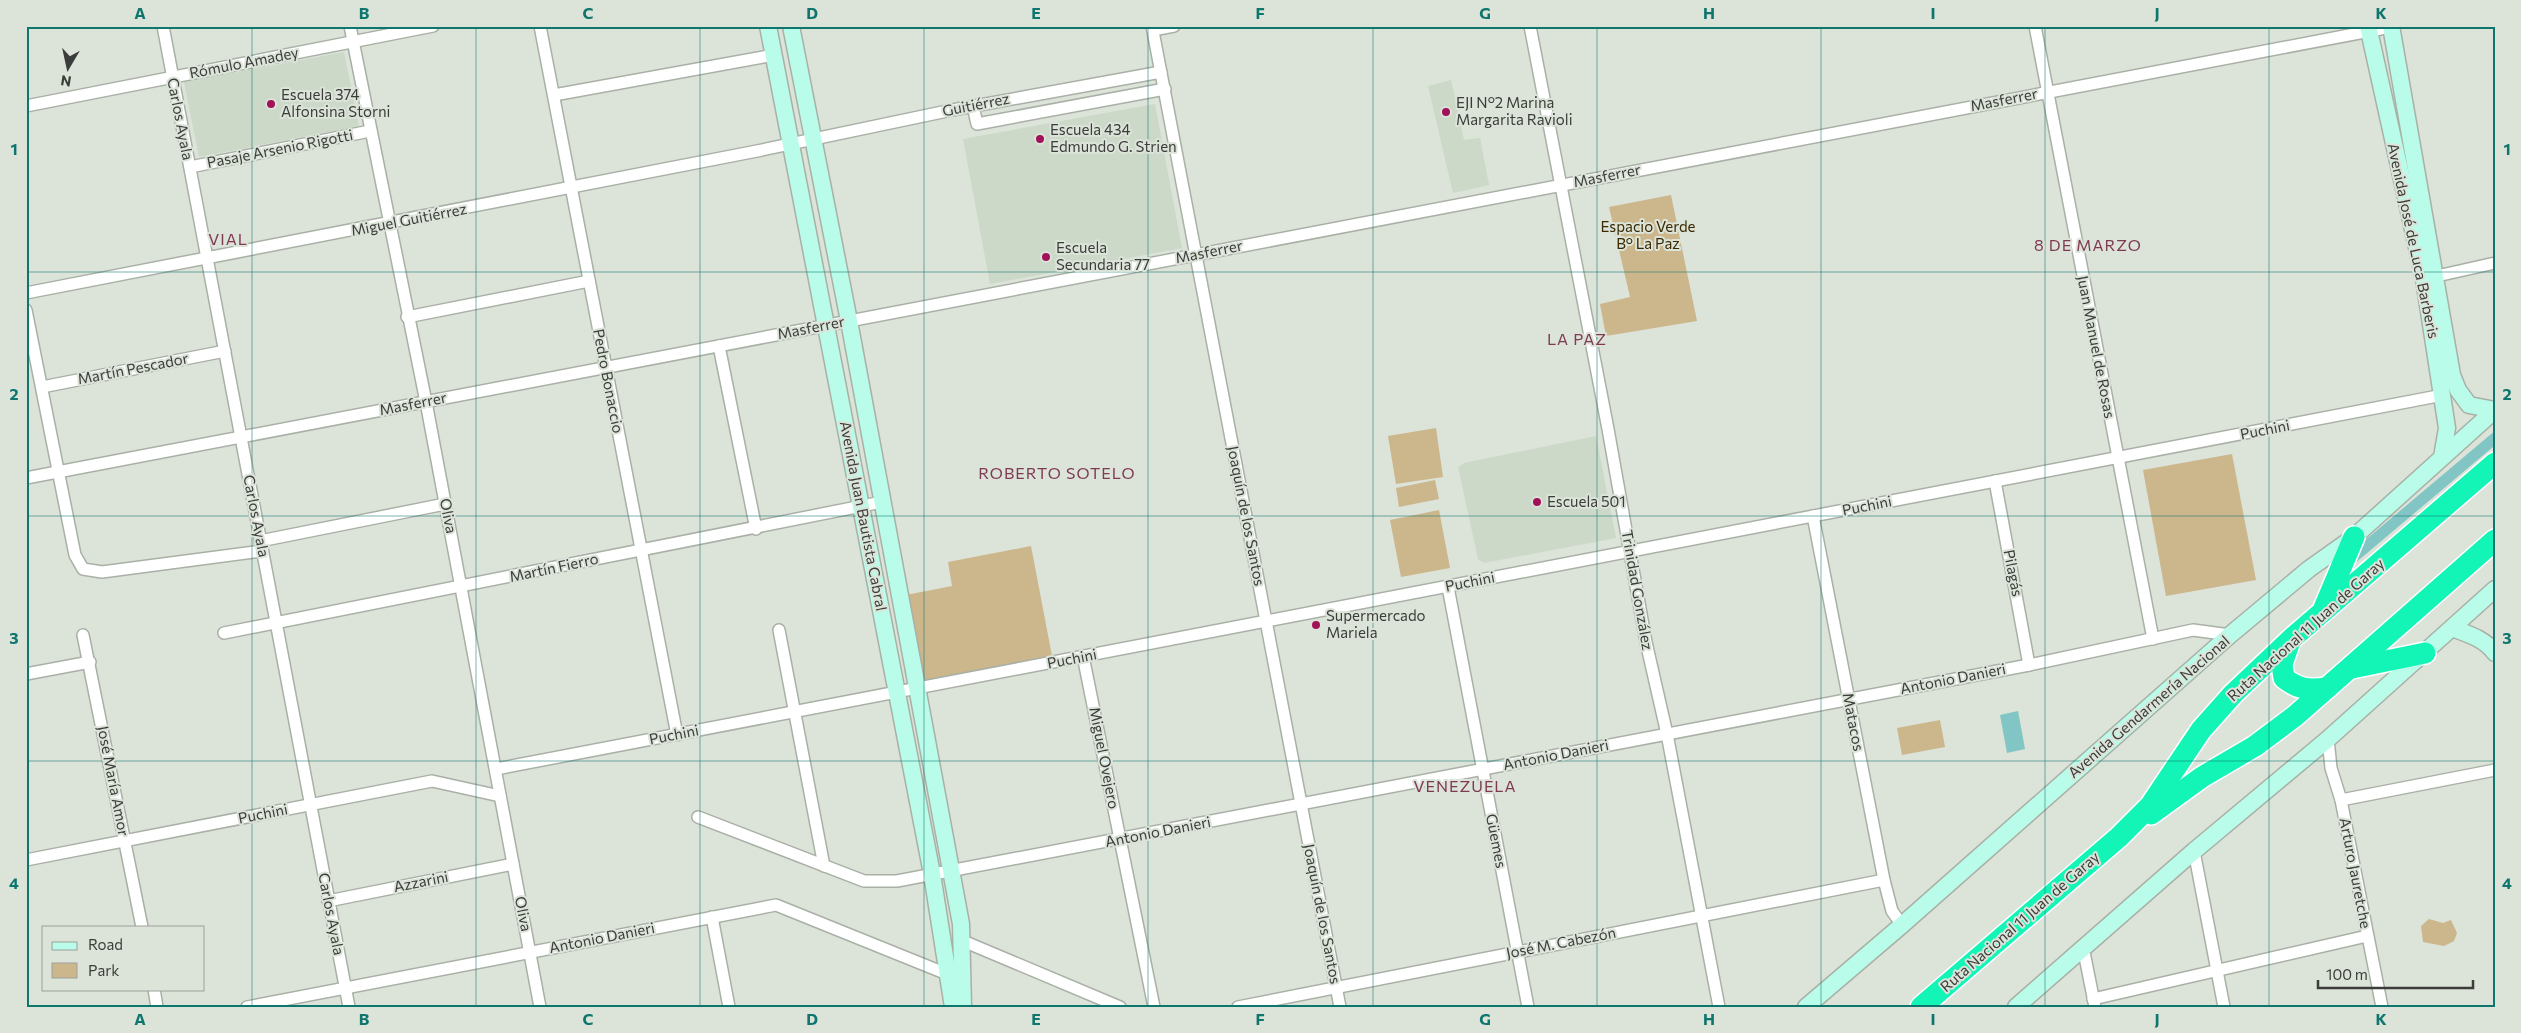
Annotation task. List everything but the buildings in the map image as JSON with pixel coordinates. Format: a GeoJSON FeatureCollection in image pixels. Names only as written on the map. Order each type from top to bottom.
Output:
{"type":"FeatureCollection","features":[{"type":"Feature","properties":{"kind":"highway","name":"Ruta Nacional 11 Juan de Garay"},"geometry":{"type":"LineString","coordinates":[[1921,1007],[2119,837],[2150,806],[2201,730],[2233,694],[2290,640],[2495,463]]}},
{"type":"Feature","properties":{"kind":"highway"},"geometry":{"type":"LineString","coordinates":[[2322,613],[2354,537]]}},
{"type":"Feature","properties":{"kind":"highway","name":"Ruta Nacional 11 Juan de Garay"},"geometry":{"type":"LineString","coordinates":[[2119,837],[2202,778],[2255,746],[2295,716],[2495,540]]}},
{"type":"Feature","properties":{"kind":"highway"},"geometry":{"type":"LineString","coordinates":[[2290,640],[2282,664],[2284,678],[2295,687],[2306,690],[2327,688]]}},
{"type":"Feature","properties":{"kind":"highway"},"geometry":{"type":"LineString","coordinates":[[2349,669],[2425,653]]}},
{"type":"Feature","properties":{"kind":"main road","name":"Avenida Juan Bautista Cabral"},"geometry":{"type":"LineString","coordinates":[[768,26],[932,874],[953,1007]]}},
{"type":"Feature","properties":{"kind":"main road","name":"Avenida Juan Bautista Cabral"},"geometry":{"type":"LineString","coordinates":[[790,26],[849,321],[916,688],[952,871],[963,941],[961,964],[963,1007]]}},
{"type":"Feature","properties":{"kind":"main road","name":"Avenida José de Luca Barberis"},"geometry":{"type":"LineString","coordinates":[[2391,26],[2430,278],[2447,428],[2442,457]]}},
{"type":"Feature","properties":{"kind":"main road","name":"Avenida José de Luca Barberis"},"geometry":{"type":"LineString","coordinates":[[2369,29],[2452,375],[2458,390],[2469,405],[2495,410]]}},
{"type":"Feature","properties":{"kind":"main road","name":"Avenida Gendarmería Nacional"},"geometry":{"type":"LineString","coordinates":[[1806,1007],[1902,925],[2230,635],[2309,569],[2354,537],[2495,410]]}},
{"type":"Feature","properties":{"kind":"main road"},"geometry":{"type":"LineString","coordinates":[[2016,1007],[2194,851],[2328,739],[2495,589]]}},
{"type":"Feature","properties":{"kind":"main road"},"geometry":{"type":"LineString","coordinates":[[2452,628],[2476,637],[2489,646],[2495,654]]}},
{"type":"Feature","properties":{"kind":"street","name":"Carlos Ayala"},"geometry":{"type":"LineString","coordinates":[[163,26],[348,1007]]}},
{"type":"Feature","properties":{"kind":"street","name":"Oliva"},"geometry":{"type":"LineString","coordinates":[[350,26],[462,587],[540,1007]]}},
{"type":"Feature","properties":{"kind":"street","name":"Rómulo Amadey"},"geometry":{"type":"LineString","coordinates":[[26,106],[433,26]]}},
{"type":"Feature","properties":{"kind":"street","name":"Pedro Bonaccio"},"geometry":{"type":"LineString","coordinates":[[540,26],[677,735]]}},
{"type":"Feature","properties":{"kind":"street"},"geometry":{"type":"LineString","coordinates":[[1153,28],[1174,26]]}},
{"type":"Feature","properties":{"kind":"street","name":"Trinidad González"},"geometry":{"type":"LineString","coordinates":[[1530,26],[1646,642],[1667,734],[1719,1007]]}},
{"type":"Feature","properties":{"kind":"street","name":"Juan Manuel de Rosas"},"geometry":{"type":"LineString","coordinates":[[2035,26],[2153,639]]}},
{"type":"Feature","properties":{"kind":"street","name":"Masferrer"},"geometry":{"type":"LineString","coordinates":[[26,478],[2391,26]]}},
{"type":"Feature","properties":{"kind":"street","name":"Joaquín de los Santos"},"geometry":{"type":"LineString","coordinates":[[1153,28],[1340,1007]]}},
{"type":"Feature","properties":{"kind":"street"},"geometry":{"type":"LineString","coordinates":[[554,95],[774,55]]}},
{"type":"Feature","properties":{"kind":"street","name":"Guitiérrez"},"geometry":{"type":"LineString","coordinates":[[791,142],[973,106],[1161,72]]}},
{"type":"Feature","properties":{"kind":"street"},"geometry":{"type":"LineString","coordinates":[[973,106],[977,124],[1165,89]]}},
{"type":"Feature","properties":{"kind":"street","name":"Pasaje Arsenio Rigotti"},"geometry":{"type":"LineString","coordinates":[[190,167],[370,131]]}},
{"type":"Feature","properties":{"kind":"street","name":"Miguel Guitiérrez"},"geometry":{"type":"LineString","coordinates":[[26,293],[389,224],[757,151],[791,142]]}},
{"type":"Feature","properties":{"kind":"street"},"geometry":{"type":"LineString","coordinates":[[2430,278],[2495,262]]}},
{"type":"Feature","properties":{"kind":"street"},"geometry":{"type":"LineString","coordinates":[[407,317],[589,281]]}},
{"type":"Feature","properties":{"kind":"street"},"geometry":{"type":"LineString","coordinates":[[26,310],[75,555],[83,569],[102,572],[261,546],[445,504]]}},
{"type":"Feature","properties":{"kind":"street"},"geometry":{"type":"LineString","coordinates":[[719,346],[756,529]]}},
{"type":"Feature","properties":{"kind":"street","name":"Martín Pescador"},"geometry":{"type":"LineString","coordinates":[[42,387],[225,351]]}},
{"type":"Feature","properties":{"kind":"street","name":"Puchini"},"geometry":{"type":"LineString","coordinates":[[496,769],[2443,396]]}},
{"type":"Feature","properties":{"kind":"street","name":"Pilagás"},"geometry":{"type":"LineString","coordinates":[[1995,481],[2029,665]]}},
{"type":"Feature","properties":{"kind":"street","name":"Martín Fierro"},"geometry":{"type":"LineString","coordinates":[[224,633],[640,550],[756,529],[882,502]]}},
{"type":"Feature","properties":{"kind":"street","name":"Matacos"},"geometry":{"type":"LineString","coordinates":[[1813,516],[1884,880],[1892,911],[1902,925]]}},
{"type":"Feature","properties":{"kind":"street","name":"Güemes"},"geometry":{"type":"LineString","coordinates":[[1448,586],[1528,1007]]}},
{"type":"Feature","properties":{"kind":"street"},"geometry":{"type":"LineString","coordinates":[[778,630],[824,866]]}},
{"type":"Feature","properties":{"kind":"street","name":"Antonio Danieri"},"geometry":{"type":"LineString","coordinates":[[698,817],[864,882],[897,881],[2029,665],[2193,630],[2230,635]]}},
{"type":"Feature","properties":{"kind":"street","name":"José María Amor"},"geometry":{"type":"LineString","coordinates":[[83,635],[90,662],[142,926]]}},
{"type":"Feature","properties":{"kind":"street","name":"Miguel Ovejero"},"geometry":{"type":"LineString","coordinates":[[1083,656],[1154,1007]]}},
{"type":"Feature","properties":{"kind":"street"},"geometry":{"type":"LineString","coordinates":[[26,674],[90,662]]}},
{"type":"Feature","properties":{"kind":"street","name":"Arturo Jauretche"},"geometry":{"type":"LineString","coordinates":[[2328,739],[2331,768],[2341,800],[2382,1007]]}},
{"type":"Feature","properties":{"kind":"street"},"geometry":{"type":"LineString","coordinates":[[2341,800],[2495,770]]}},
{"type":"Feature","properties":{"kind":"street","name":"Puchini"},"geometry":{"type":"LineString","coordinates":[[26,860],[432,781],[500,796]]}},
{"type":"Feature","properties":{"kind":"street"},"geometry":{"type":"LineString","coordinates":[[2194,851],[2224,1007]]}},
{"type":"Feature","properties":{"kind":"street","name":"Azzarini"},"geometry":{"type":"LineString","coordinates":[[328,901],[513,864]]}},
{"type":"Feature","properties":{"kind":"street","name":"José M. Cabezón"},"geometry":{"type":"LineString","coordinates":[[1238,1007],[1884,880]]}},
{"type":"Feature","properties":{"kind":"street","name":"Antonio Danieri"},"geometry":{"type":"LineString","coordinates":[[247,1007],[776,905],[947,974]]}},
{"type":"Feature","properties":{"kind":"street"},"geometry":{"type":"LineString","coordinates":[[712,917],[729,1007]]}},
{"type":"Feature","properties":{"kind":"street"},"geometry":{"type":"LineString","coordinates":[[2083,947],[2094,1003],[2216,969],[2368,936]]}},
{"type":"Feature","properties":{"kind":"street"},"geometry":{"type":"LineString","coordinates":[[963,941],[1120,1007]]}},
{"type":"Feature","properties":{"kind":"street"},"geometry":{"type":"LineString","coordinates":[[154,990],[157,1007]]}},
{"type":"Feature","properties":{"kind":"shaded area","name":"Escuela 374 Alfonsina Storni"},"geometry":{"type":"Polygon","coordinates":[[[344,52],[359,126],[199,157],[184,82],[344,52]]]}},
{"type":"Feature","properties":{"kind":"shaded area","name":"EJI N°2 Marina Margarita Ravioli"},"geometry":{"type":"Polygon","coordinates":[[[1451,80],[1464,140],[1480,138],[1489,185],[1453,193],[1428,86],[1451,80]]]}},
{"type":"Feature","properties":{"kind":"shaded area"},"geometry":{"type":"Polygon","coordinates":[[[1155,104],[1182,248],[990,284],[963,139],[1155,104]]]}},
{"type":"Feature","properties":{"kind":"shaded area","name":"Escuela 501"},"geometry":{"type":"Polygon","coordinates":[[[1596,436],[1616,538],[1484,563],[1478,559],[1458,467],[1464,463],[1596,436]]]}},
{"type":"Feature","properties":{"kind":"green space","name":"Espacio Verde B° La Paz"},"geometry":{"type":"Polygon","coordinates":[[[1671,195],[1697,321],[1606,336],[1600,304],[1630,297],[1609,207],[1671,195]]]}},
{"type":"Feature","properties":{"kind":"green space"},"geometry":{"type":"Polygon","coordinates":[[[1436,428],[1443,477],[1396,484],[1388,436],[1436,428]]]}},
{"type":"Feature","properties":{"kind":"green space"},"geometry":{"type":"Polygon","coordinates":[[[2232,454],[2256,580],[2166,596],[2143,470],[2232,454]]]}},
{"type":"Feature","properties":{"kind":"green space"},"geometry":{"type":"Polygon","coordinates":[[[1435,480],[1439,499],[1399,507],[1396,488],[1435,480]]]}},
{"type":"Feature","properties":{"kind":"green space"},"geometry":{"type":"Polygon","coordinates":[[[1439,510],[1450,568],[1401,577],[1390,520],[1439,510]]]}},
{"type":"Feature","properties":{"kind":"green space"},"geometry":{"type":"Polygon","coordinates":[[[1031,546],[1052,656],[923,681],[906,595],[952,586],[948,562],[1031,546]]]}},
{"type":"Feature","properties":{"kind":"green space"},"geometry":{"type":"Polygon","coordinates":[[[1940,720],[1945,747],[1902,755],[1897,728],[1940,720]]]}},
{"type":"Feature","properties":{"kind":"green space"},"geometry":{"type":"Polygon","coordinates":[[[2429,919],[2443,923],[2451,920],[2457,933],[2454,941],[2444,946],[2423,942],[2421,926],[2429,919]]]}},
{"type":"Feature","properties":{"kind":"water"},"geometry":{"type":"Polygon","coordinates":[[[2018,711],[2025,749],[2007,753],[2000,715],[2018,711]]]}},
{"type":"Feature","properties":{"kind":"waterway"},"geometry":{"type":"LineString","coordinates":[[2349,561],[2495,438]]}},
{"type":"Feature","properties":{"kind":"place","name":"Escuela 374 Alfonsina Storni"},"geometry":{"type":"Point","coordinates":[271,104]}},
{"type":"Feature","properties":{"kind":"place","name":"EJI N°2 Marina Margarita Ravioli"},"geometry":{"type":"Point","coordinates":[1446,112]}},
{"type":"Feature","properties":{"kind":"place","name":"Escuela 434 Edmundo G. Strien"},"geometry":{"type":"Point","coordinates":[1040,139]}},
{"type":"Feature","properties":{"kind":"place","name":"Escuela Secundaria 77"},"geometry":{"type":"Point","coordinates":[1046,257]}},
{"type":"Feature","properties":{"kind":"place","name":"Escuela 501"},"geometry":{"type":"Point","coordinates":[1537,502]}},
{"type":"Feature","properties":{"kind":"place","name":"Supermercado Mariela"},"geometry":{"type":"Point","coordinates":[1316,625]}},
{"type":"Feature","properties":{"kind":"district","name":"VIAL"},"geometry":{"type":"Point","coordinates":[228,239]}},
{"type":"Feature","properties":{"kind":"district","name":"8 DE MARZO"},"geometry":{"type":"Point","coordinates":[2088,245]}},
{"type":"Feature","properties":{"kind":"district","name":"LA PAZ"},"geometry":{"type":"Point","coordinates":[1577,339]}},
{"type":"Feature","properties":{"kind":"district","name":"ROBERTO SOTELO"},"geometry":{"type":"Point","coordinates":[1057,473]}},
{"type":"Feature","properties":{"kind":"district","name":"VENEZUELA"},"geometry":{"type":"Point","coordinates":[1465,786]}}]}
